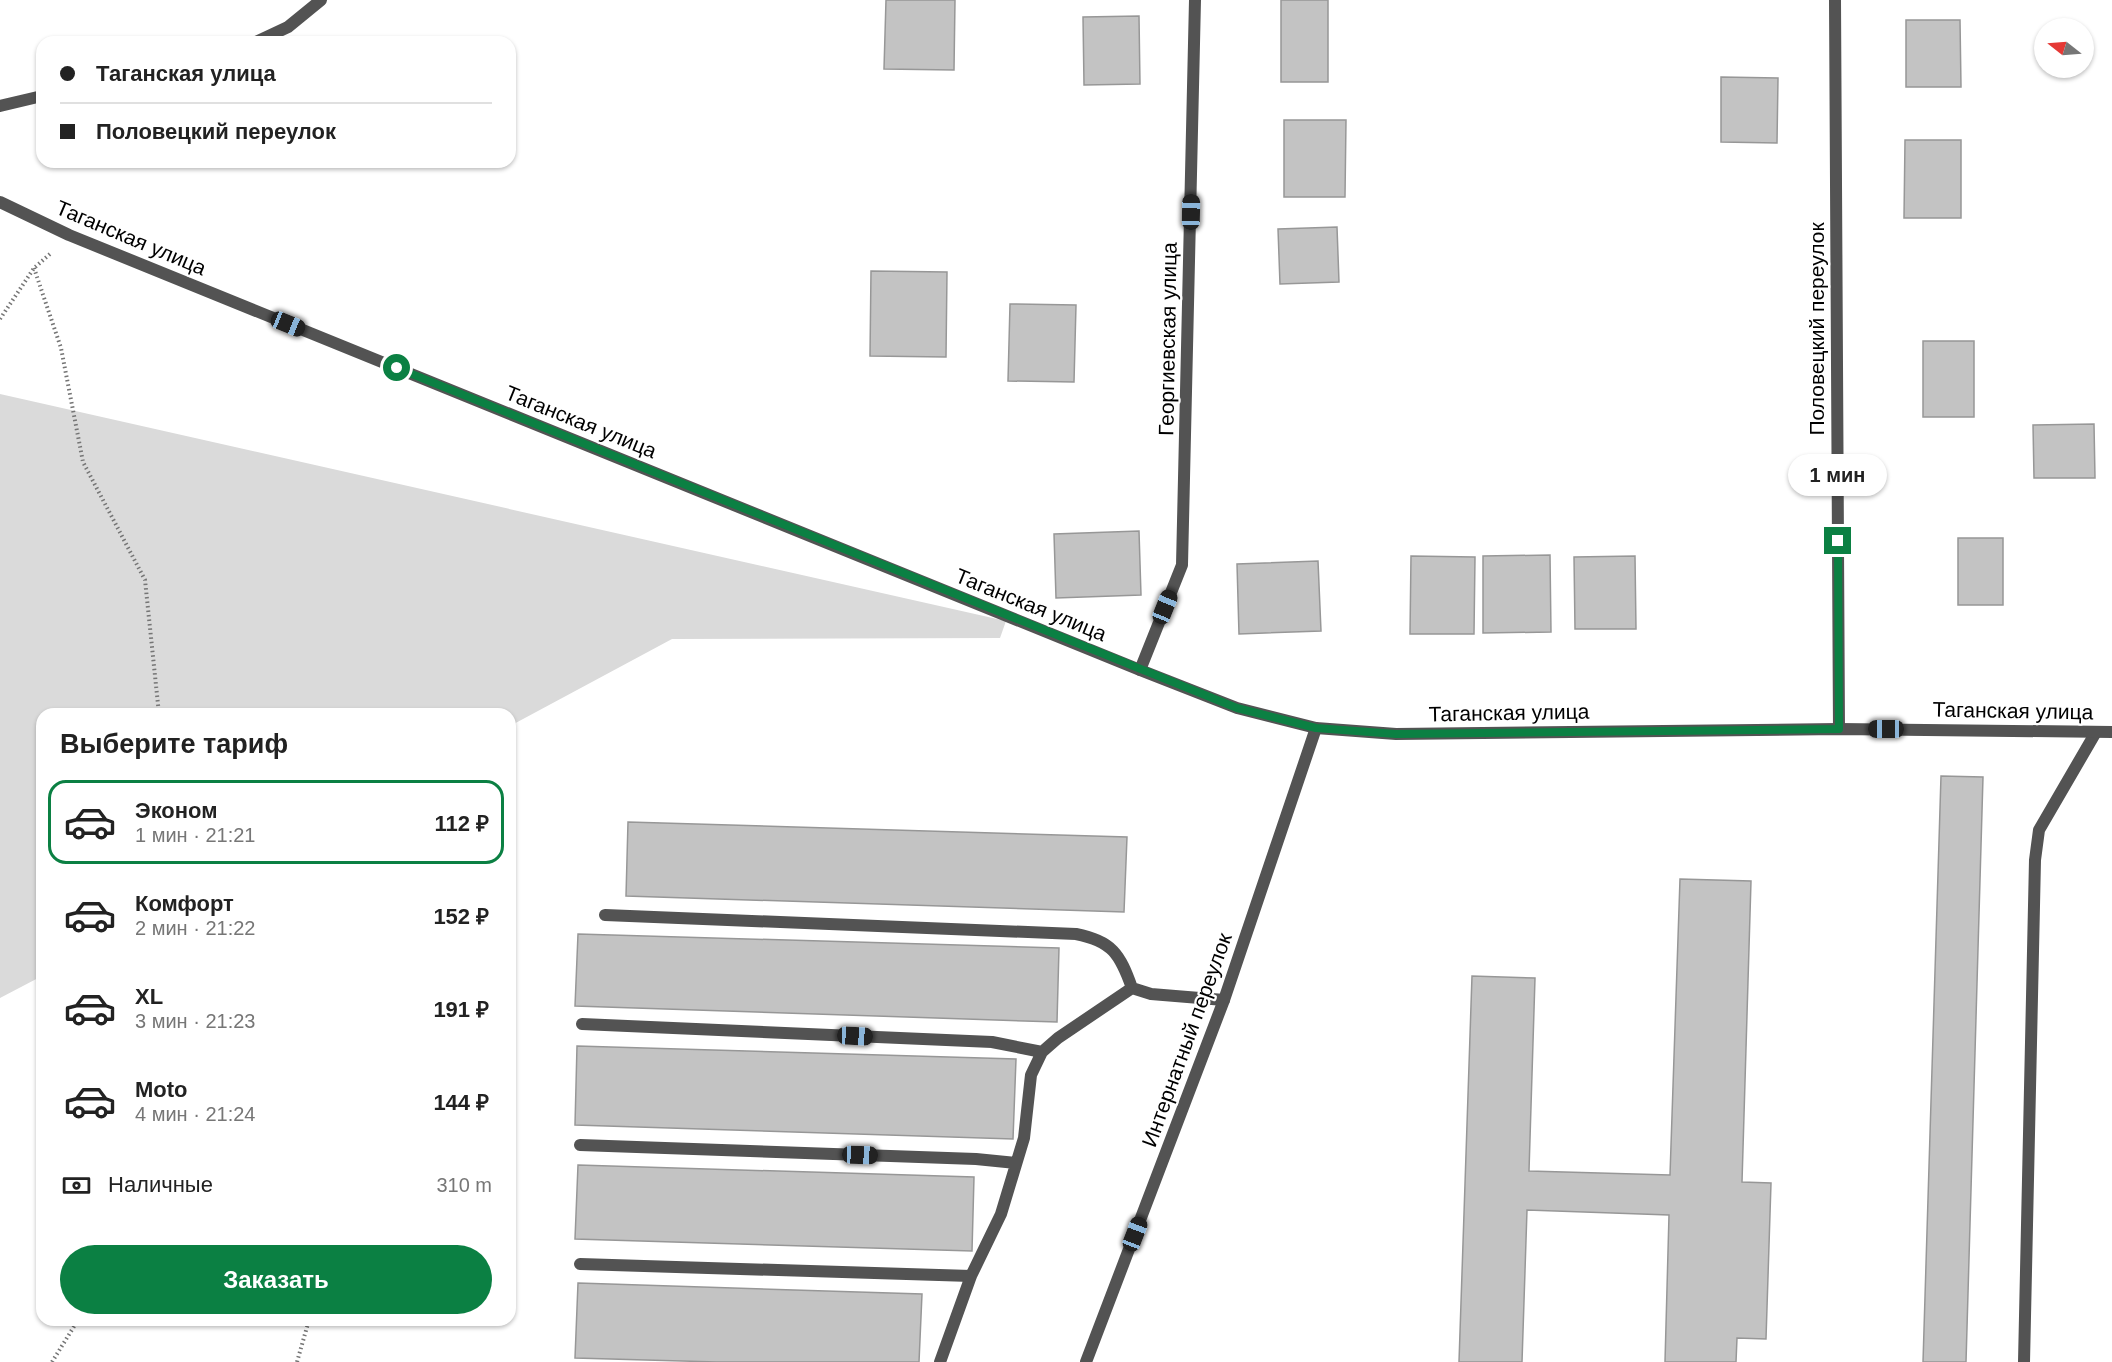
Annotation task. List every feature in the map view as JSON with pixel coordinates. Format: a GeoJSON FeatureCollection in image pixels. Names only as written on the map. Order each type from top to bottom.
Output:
{"type":"FeatureCollection","features":[{"type":"Feature","properties":{"kind":"street"},"geometry":{"type":"LineString","coordinates":[[269,36],[288,27],[321,0]]}},
{"type":"Feature","properties":{"kind":"street","name":"Георгиевская улица"},"geometry":{"type":"LineString","coordinates":[[1140,670],[1182,565],[1195,0]]}},
{"type":"Feature","properties":{"kind":"street","name":"Половецкий переулок"},"geometry":{"type":"LineString","coordinates":[[1835,0],[1839,729]]}},
{"type":"Feature","properties":{"kind":"street"},"geometry":{"type":"LineString","coordinates":[[0,106],[36,97]]}},
{"type":"Feature","properties":{"kind":"street","name":"Таганская улица"},"geometry":{"type":"LineString","coordinates":[[0,202],[69,235],[1140,670],[1237,708],[1316,728],[1396,734],[1839,729],[2112,732]]}},
{"type":"Feature","properties":{"kind":"street","name":"Интернатный переулок"},"geometry":{"type":"LineString","coordinates":[[1086,1362],[1224,1000],[1316,728]]}},
{"type":"Feature","properties":{"kind":"street"},"geometry":{"type":"LineString","coordinates":[[2024,1362],[2038,830],[2096,732]]}},
{"type":"Feature","properties":{"kind":"street"},"geometry":{"type":"LineString","coordinates":[[605,915],[1076,934],[1097,938],[1111,946],[1125,969],[1132,988]]}},
{"type":"Feature","properties":{"kind":"street"},"geometry":{"type":"LineString","coordinates":[[1132,988],[1151,994],[1224,1000]]}},
{"type":"Feature","properties":{"kind":"street"},"geometry":{"type":"LineString","coordinates":[[940,1362],[971,1276],[1001,1214],[1024,1138],[1031,1075],[1042,1052],[1058,1038],[1132,988]]}},
{"type":"Feature","properties":{"kind":"street"},"geometry":{"type":"LineString","coordinates":[[582,1024],[992,1042],[1042,1052]]}},
{"type":"Feature","properties":{"kind":"street"},"geometry":{"type":"LineString","coordinates":[[580,1145],[976,1159],[1016,1163]]}},
{"type":"Feature","properties":{"kind":"street"},"geometry":{"type":"LineString","coordinates":[[580,1264],[971,1276]]}},
{"type":"Feature","properties":{"kind":"path"},"geometry":{"type":"LineString","coordinates":[[0,319],[34,268],[69,235]]}},
{"type":"Feature","properties":{"kind":"path"},"geometry":{"type":"LineString","coordinates":[[34,268],[61,348],[83,462],[145,579],[158,708]]}},
{"type":"Feature","properties":{"kind":"path"},"geometry":{"type":"LineString","coordinates":[[52,1362],[74,1326]]}},
{"type":"Feature","properties":{"kind":"path"},"geometry":{"type":"LineString","coordinates":[[297,1362],[307,1326]]}},
{"type":"Feature","properties":{"kind":"shaded area"},"geometry":{"type":"Polygon","coordinates":[[[0,394],[1006,621],[1000,638],[672,639],[516,723],[516,708],[36,708],[36,979],[0,998],[0,394]]]}},
{"type":"Feature","properties":{"kind":"building"},"geometry":{"type":"Polygon","coordinates":[[[886,0],[955,0],[954,70],[884,69],[886,0]]]}},
{"type":"Feature","properties":{"kind":"building"},"geometry":{"type":"Polygon","coordinates":[[[1281,0],[1328,0],[1328,82],[1281,82],[1281,0]]]}},
{"type":"Feature","properties":{"kind":"building"},"geometry":{"type":"Polygon","coordinates":[[[1139,16],[1140,84],[1084,85],[1083,17],[1139,16]]]}},
{"type":"Feature","properties":{"kind":"building"},"geometry":{"type":"Polygon","coordinates":[[[1906,20],[1960,20],[1961,87],[1906,87],[1906,20]]]}},
{"type":"Feature","properties":{"kind":"building"},"geometry":{"type":"Polygon","coordinates":[[[1721,77],[1778,78],[1777,143],[1721,142],[1721,77]]]}},
{"type":"Feature","properties":{"kind":"building"},"geometry":{"type":"Polygon","coordinates":[[[1284,120],[1346,120],[1345,197],[1284,197],[1284,120]]]}},
{"type":"Feature","properties":{"kind":"building"},"geometry":{"type":"Polygon","coordinates":[[[1905,140],[1961,140],[1961,218],[1904,218],[1905,140]]]}},
{"type":"Feature","properties":{"kind":"building"},"geometry":{"type":"Polygon","coordinates":[[[1337,227],[1339,282],[1280,284],[1278,229],[1337,227]]]}},
{"type":"Feature","properties":{"kind":"building"},"geometry":{"type":"Polygon","coordinates":[[[871,271],[947,272],[946,357],[870,356],[871,271]]]}},
{"type":"Feature","properties":{"kind":"building"},"geometry":{"type":"Polygon","coordinates":[[[1010,304],[1076,305],[1074,382],[1008,381],[1010,304]]]}},
{"type":"Feature","properties":{"kind":"building"},"geometry":{"type":"Polygon","coordinates":[[[1923,341],[1974,341],[1974,417],[1923,417],[1923,341]]]}},
{"type":"Feature","properties":{"kind":"building"},"geometry":{"type":"Polygon","coordinates":[[[2094,424],[2095,478],[2034,478],[2033,425],[2094,424]]]}},
{"type":"Feature","properties":{"kind":"building"},"geometry":{"type":"Polygon","coordinates":[[[1139,531],[1141,595],[1056,598],[1054,534],[1139,531]]]}},
{"type":"Feature","properties":{"kind":"building"},"geometry":{"type":"Polygon","coordinates":[[[1958,538],[2003,538],[2003,605],[1958,605],[1958,538]]]}},
{"type":"Feature","properties":{"kind":"building"},"geometry":{"type":"Polygon","coordinates":[[[1550,555],[1551,632],[1483,633],[1483,556],[1550,555]]]}},
{"type":"Feature","properties":{"kind":"building"},"geometry":{"type":"Polygon","coordinates":[[[1411,556],[1475,557],[1474,634],[1410,634],[1411,556]]]}},
{"type":"Feature","properties":{"kind":"building"},"geometry":{"type":"Polygon","coordinates":[[[1635,556],[1636,629],[1575,629],[1574,557],[1635,556]]]}},
{"type":"Feature","properties":{"kind":"building"},"geometry":{"type":"Polygon","coordinates":[[[1318,561],[1321,631],[1239,634],[1237,564],[1318,561]]]}},
{"type":"Feature","properties":{"kind":"building"},"geometry":{"type":"Polygon","coordinates":[[[1941,776],[1983,777],[1966,1362],[1923,1362],[1941,776]]]}},
{"type":"Feature","properties":{"kind":"building"},"geometry":{"type":"Polygon","coordinates":[[[628,822],[1127,837],[1124,912],[626,896],[628,822]]]}},
{"type":"Feature","properties":{"kind":"building"},"geometry":{"type":"Polygon","coordinates":[[[1680,879],[1751,881],[1742,1182],[1771,1183],[1766,1339],[1737,1338],[1736,1362],[1665,1362],[1669,1215],[1527,1210],[1522,1362],[1459,1362],[1472,976],[1535,978],[1529,1171],[1670,1175],[1680,879]]]}},
{"type":"Feature","properties":{"kind":"building"},"geometry":{"type":"Polygon","coordinates":[[[578,934],[1059,948],[1057,1022],[575,1006],[578,934]]]}},
{"type":"Feature","properties":{"kind":"building"},"geometry":{"type":"Polygon","coordinates":[[[577,1046],[1016,1059],[1013,1139],[575,1125],[577,1046]]]}},
{"type":"Feature","properties":{"kind":"building"},"geometry":{"type":"Polygon","coordinates":[[[578,1165],[974,1177],[972,1251],[575,1239],[578,1165]]]}},
{"type":"Feature","properties":{"kind":"building"},"geometry":{"type":"Polygon","coordinates":[[[578,1283],[922,1294],[919,1362],[717,1362],[575,1358],[578,1283]]]}},
{"type":"Feature","properties":{"kind":"route"},"geometry":{"type":"LineString","coordinates":[[397,368],[1237,708],[1316,728],[1396,734],[1839,729],[1838,541]]}}]}
